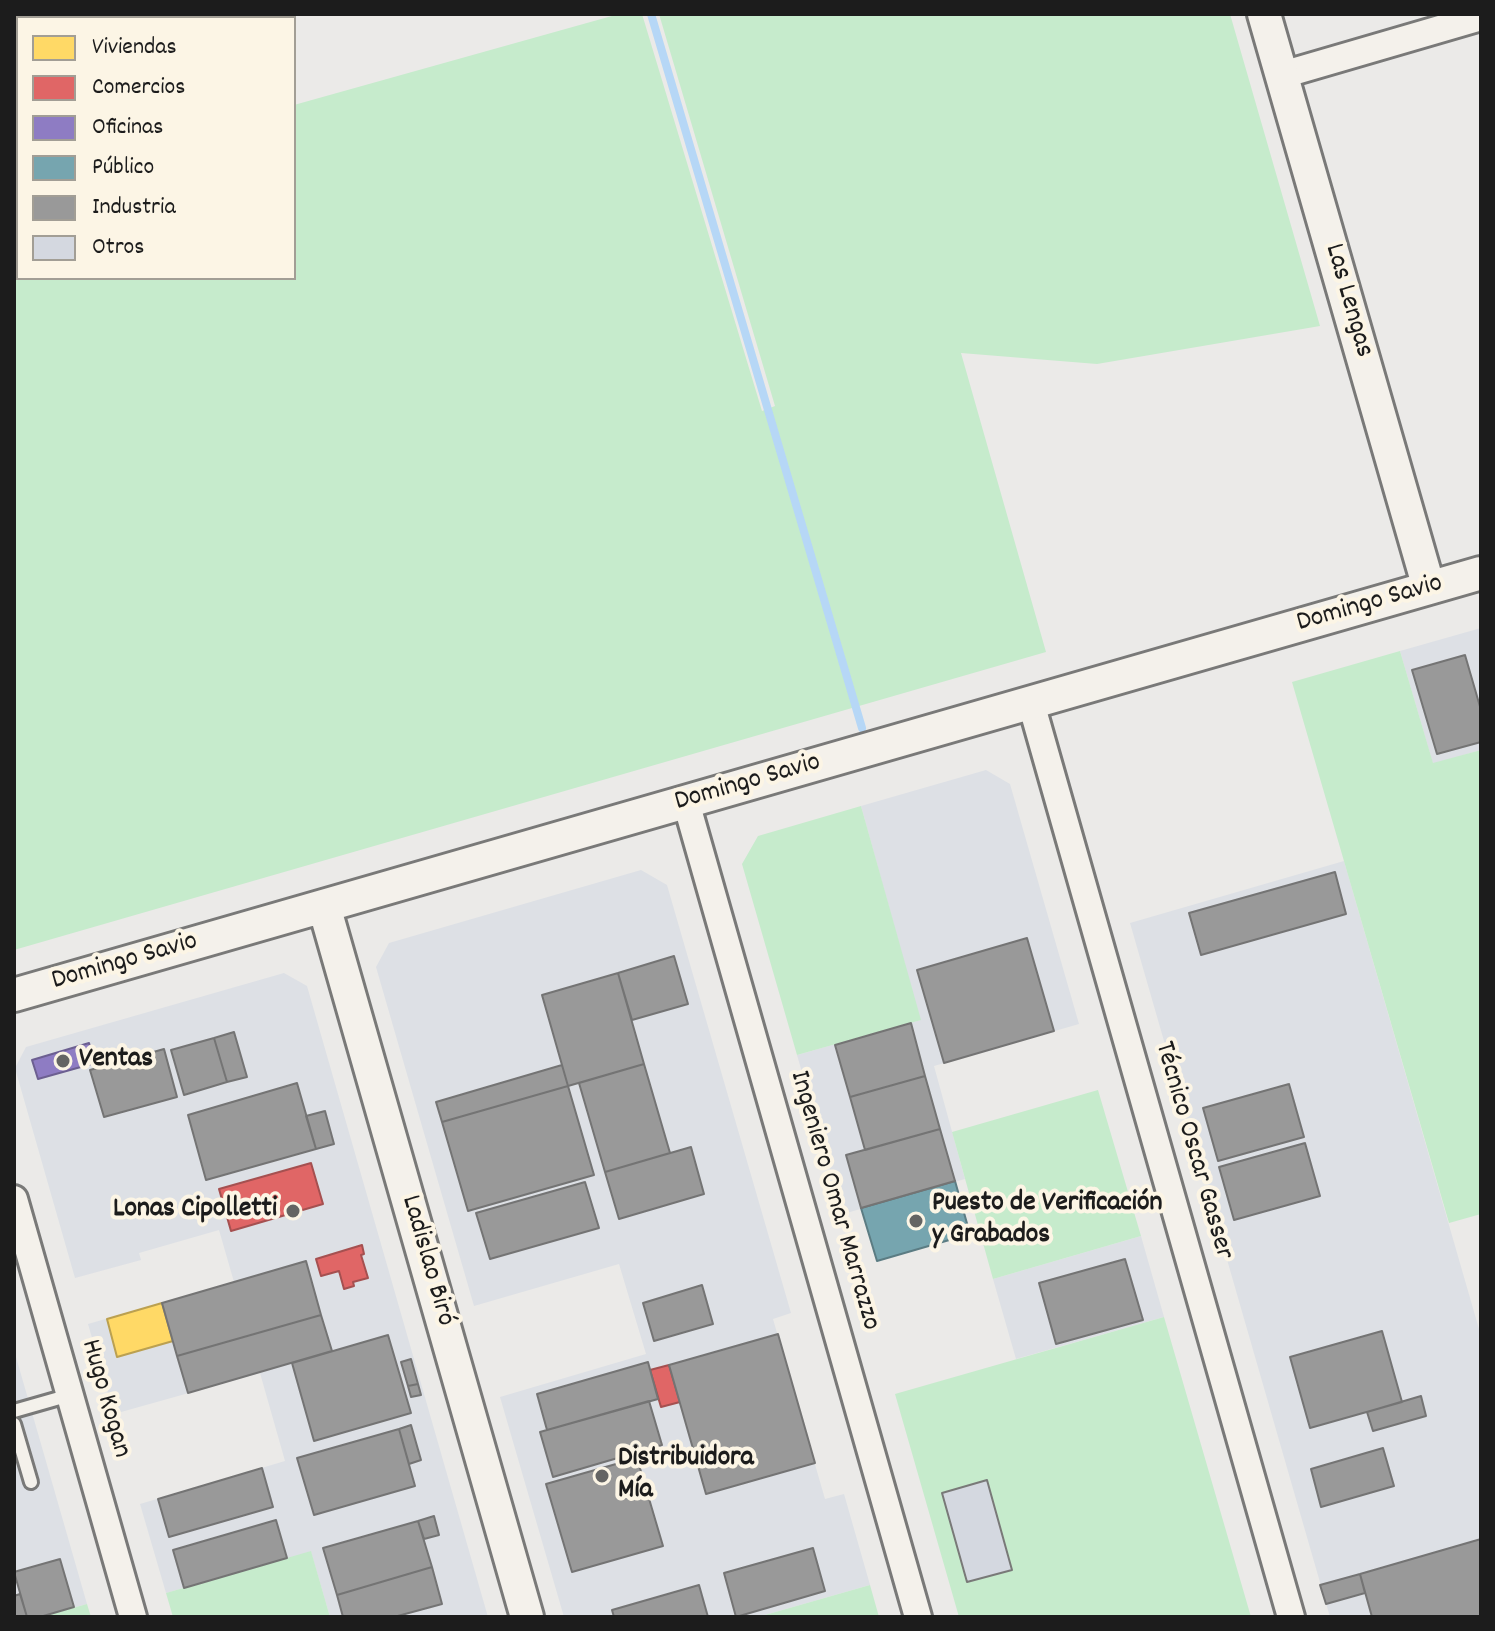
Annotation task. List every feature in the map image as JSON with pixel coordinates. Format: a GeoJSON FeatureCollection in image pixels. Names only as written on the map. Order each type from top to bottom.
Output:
{"type":"FeatureCollection","features":[{"type":"Feature","properties":{"kind":"street","name":"Las Lengas"},"geometry":{"type":"LineString","coordinates":[[1264,14],[1429,588]]}},
{"type":"Feature","properties":{"kind":"street"},"geometry":{"type":"LineString","coordinates":[[1282,75],[1481,17]]}},
{"type":"Feature","properties":{"kind":"street","name":"Domingo Savio"},"geometry":{"type":"LineString","coordinates":[[14,995],[1481,573]]}},
{"type":"Feature","properties":{"kind":"street","name":"Técnico Oscar Gasser"},"geometry":{"type":"LineString","coordinates":[[1031,703],[1291,1617]]}},
{"type":"Feature","properties":{"kind":"street","name":"Ingeniero Omar Marrazzo"},"geometry":{"type":"LineString","coordinates":[[686,802],[918,1617]]}},
{"type":"Feature","properties":{"kind":"street","name":"Ladislao Biró"},"geometry":{"type":"LineString","coordinates":[[324,906],[527,1617]]}},
{"type":"Feature","properties":{"kind":"street","name":"Hugo Kogan"},"geometry":{"type":"LineString","coordinates":[[14,1199],[133,1617]]}},
{"type":"Feature","properties":{"kind":"lane"},"geometry":{"type":"LineString","coordinates":[[14,1411],[70,1395]]}},
{"type":"Feature","properties":{"kind":"lane"},"geometry":{"type":"LineString","coordinates":[[14,1424],[31,1482]]}},
{"type":"Feature","properties":{"kind":"shaded area"},"geometry":{"type":"Polygon","coordinates":[[[1481,628],[1481,750],[1433,764],[1400,651],[1481,628]]]}},
{"type":"Feature","properties":{"kind":"shaded area"},"geometry":{"type":"Polygon","coordinates":[[[986,770],[1010,784],[1079,1024],[934,1066],[965,1179],[843,1214],[797,1055],[920,1020],[861,806],[986,770]]]}},
{"type":"Feature","properties":{"kind":"shaded area"},"geometry":{"type":"Polygon","coordinates":[[[1344,861],[1481,1336],[1481,1617],[1330,1617],[1130,923],[1344,861]]]}},
{"type":"Feature","properties":{"kind":"shaded area"},"geometry":{"type":"Polygon","coordinates":[[[641,870],[667,885],[791,1313],[773,1319],[825,1499],[844,1494],[870,1585],[758,1617],[564,1617],[500,1397],[646,1354],[619,1264],[474,1306],[376,967],[389,943],[641,870]]]}},
{"type":"Feature","properties":{"kind":"shaded area"},"geometry":{"type":"Polygon","coordinates":[[[284,973],[307,986],[488,1617],[330,1617],[311,1552],[166,1593],[140,1504],[285,1461],[260,1373],[114,1414],[88,1324],[234,1282],[219,1230],[139,1253],[141,1260],[75,1278],[15,1068],[26,1047],[284,973]]]}},
{"type":"Feature","properties":{"kind":"shaded area"},"geometry":{"type":"Polygon","coordinates":[[[1141,1236],[1164,1317],[1016,1359],[993,1279],[1141,1236]]]}},
{"type":"Feature","properties":{"kind":"shaded area"},"geometry":{"type":"Polygon","coordinates":[[[14,1350],[87,1604],[40,1617],[14,1617],[14,1350]]]}},
{"type":"Feature","properties":{"kind":"green space"},"geometry":{"type":"Polygon","coordinates":[[[619,14],[642,14],[762,411],[775,406],[659,14],[1230,14],[1320,326],[1097,364],[961,353],[1046,652],[14,950],[14,183],[16,280],[296,280],[296,104],[619,14]]]}},
{"type":"Feature","properties":{"kind":"green space"},"geometry":{"type":"Polygon","coordinates":[[[1400,651],[1433,763],[1481,750],[1481,1214],[1449,1223],[1292,682],[1400,651]]]}},
{"type":"Feature","properties":{"kind":"green space"},"geometry":{"type":"Polygon","coordinates":[[[861,806],[921,1020],[797,1055],[742,864],[758,836],[861,806]]]}},
{"type":"Feature","properties":{"kind":"green space"},"geometry":{"type":"Polygon","coordinates":[[[1098,1090],[1141,1236],[993,1279],[952,1132],[1098,1090]]]}},
{"type":"Feature","properties":{"kind":"green space"},"geometry":{"type":"Polygon","coordinates":[[[1164,1317],[1251,1617],[959,1617],[895,1394],[1164,1317]]]}},
{"type":"Feature","properties":{"kind":"green space"},"geometry":{"type":"Polygon","coordinates":[[[311,1551],[330,1617],[173,1617],[166,1593],[311,1551]]]}},
{"type":"Feature","properties":{"kind":"green space"},"geometry":{"type":"Polygon","coordinates":[[[870,1585],[879,1617],[758,1617],[870,1585]]]}},
{"type":"Feature","properties":{"kind":"green space"},"geometry":{"type":"Polygon","coordinates":[[[87,1604],[91,1617],[40,1617],[87,1604]]]}},
{"type":"Feature","properties":{"kind":"building: Viviendas"},"geometry":{"type":"Polygon","coordinates":[[[162,1303],[173,1341],[117,1357],[107,1319],[162,1303]]]}},
{"type":"Feature","properties":{"kind":"building: Comercios"},"geometry":{"type":"Polygon","coordinates":[[[311,1163],[323,1204],[231,1231],[219,1189],[311,1163]]]}},
{"type":"Feature","properties":{"kind":"building: Comercios"},"geometry":{"type":"Polygon","coordinates":[[[362,1245],[364,1254],[361,1255],[368,1278],[353,1282],[354,1286],[344,1289],[339,1271],[321,1276],[316,1259],[362,1245]]]}},
{"type":"Feature","properties":{"kind":"building: Comercios"},"geometry":{"type":"Polygon","coordinates":[[[669,1365],[680,1402],[661,1407],[650,1370],[669,1365]]]}},
{"type":"Feature","properties":{"kind":"building: Oficinas","name":"Ventas"},"geometry":{"type":"Polygon","coordinates":[[[89,1043],[95,1063],[38,1079],[32,1060],[89,1043]]]}},
{"type":"Feature","properties":{"kind":"building: Público","name":"Puesto de Verificación y Grabados"},"geometry":{"type":"Polygon","coordinates":[[[955,1181],[970,1234],[877,1261],[861,1208],[955,1181]]]}},
{"type":"Feature","properties":{"kind":"building: Industria"},"geometry":{"type":"Polygon","coordinates":[[[1465,655],[1481,710],[1481,742],[1437,754],[1412,670],[1465,655]]]}},
{"type":"Feature","properties":{"kind":"building: Industria"},"geometry":{"type":"Polygon","coordinates":[[[1335,872],[1346,914],[1201,955],[1189,913],[1335,872]]]}},
{"type":"Feature","properties":{"kind":"building: Industria"},"geometry":{"type":"Polygon","coordinates":[[[1027,938],[1054,1031],[944,1063],[917,970],[1027,938]]]}},
{"type":"Feature","properties":{"kind":"building: Industria"},"geometry":{"type":"Polygon","coordinates":[[[674,956],[688,1004],[632,1020],[618,973],[674,956]]]}},
{"type":"Feature","properties":{"kind":"building: Industria"},"geometry":{"type":"Polygon","coordinates":[[[618,973],[644,1064],[568,1086],[542,995],[618,973]]]}},
{"type":"Feature","properties":{"kind":"building: Industria"},"geometry":{"type":"Polygon","coordinates":[[[911,1023],[925,1076],[850,1097],[835,1045],[911,1023]]]}},
{"type":"Feature","properties":{"kind":"building: Industria"},"geometry":{"type":"Polygon","coordinates":[[[234,1032],[247,1077],[227,1082],[214,1038],[234,1032]]]}},
{"type":"Feature","properties":{"kind":"building: Industria"},"geometry":{"type":"Polygon","coordinates":[[[214,1038],[227,1082],[184,1095],[171,1050],[214,1038]]]}},
{"type":"Feature","properties":{"kind":"building: Industria"},"geometry":{"type":"Polygon","coordinates":[[[164,1049],[177,1097],[104,1117],[90,1070],[164,1049]]]}},
{"type":"Feature","properties":{"kind":"building: Industria"},"geometry":{"type":"Polygon","coordinates":[[[644,1064],[670,1153],[605,1172],[579,1083],[644,1064]]]}},
{"type":"Feature","properties":{"kind":"building: Industria"},"geometry":{"type":"Polygon","coordinates":[[[562,1065],[568,1086],[442,1122],[436,1102],[562,1065]]]}},
{"type":"Feature","properties":{"kind":"building: Industria"},"geometry":{"type":"Polygon","coordinates":[[[925,1076],[940,1129],[865,1150],[850,1097],[925,1076]]]}},
{"type":"Feature","properties":{"kind":"building: Industria"},"geometry":{"type":"Polygon","coordinates":[[[297,1083],[316,1149],[206,1180],[188,1115],[297,1083]]]}},
{"type":"Feature","properties":{"kind":"building: Industria"},"geometry":{"type":"Polygon","coordinates":[[[1289,1084],[1304,1137],[1218,1161],[1203,1108],[1289,1084]]]}},
{"type":"Feature","properties":{"kind":"building: Industria"},"geometry":{"type":"Polygon","coordinates":[[[568,1086],[594,1175],[468,1211],[442,1122],[568,1086]]]}},
{"type":"Feature","properties":{"kind":"building: Industria"},"geometry":{"type":"Polygon","coordinates":[[[325,1111],[334,1144],[316,1149],[306,1116],[325,1111]]]}},
{"type":"Feature","properties":{"kind":"building: Industria"},"geometry":{"type":"Polygon","coordinates":[[[940,1129],[955,1181],[861,1208],[846,1155],[940,1129]]]}},
{"type":"Feature","properties":{"kind":"building: Industria"},"geometry":{"type":"Polygon","coordinates":[[[1305,1143],[1320,1196],[1234,1220],[1219,1167],[1305,1143]]]}},
{"type":"Feature","properties":{"kind":"building: Industria"},"geometry":{"type":"Polygon","coordinates":[[[691,1147],[704,1194],[619,1219],[605,1172],[691,1147]]]}},
{"type":"Feature","properties":{"kind":"building: Industria"},"geometry":{"type":"Polygon","coordinates":[[[585,1182],[599,1228],[490,1259],[476,1213],[585,1182]]]}},
{"type":"Feature","properties":{"kind":"building: Industria"},"geometry":{"type":"Polygon","coordinates":[[[1125,1259],[1143,1320],[1056,1344],[1039,1283],[1125,1259]]]}},
{"type":"Feature","properties":{"kind":"building: Industria"},"geometry":{"type":"Polygon","coordinates":[[[306,1261],[321,1315],[177,1356],[162,1303],[306,1261]]]}},
{"type":"Feature","properties":{"kind":"building: Industria"},"geometry":{"type":"Polygon","coordinates":[[[702,1285],[713,1324],[654,1341],[643,1303],[702,1285]]]}},
{"type":"Feature","properties":{"kind":"building: Industria"},"geometry":{"type":"Polygon","coordinates":[[[321,1315],[332,1351],[188,1393],[177,1356],[321,1315]]]}},
{"type":"Feature","properties":{"kind":"building: Industria"},"geometry":{"type":"Polygon","coordinates":[[[1382,1331],[1402,1402],[1310,1428],[1290,1357],[1382,1331]]]}},
{"type":"Feature","properties":{"kind":"building: Industria"},"geometry":{"type":"Polygon","coordinates":[[[778,1334],[815,1463],[706,1494],[669,1365],[778,1334]]]}},
{"type":"Feature","properties":{"kind":"building: Industria"},"geometry":{"type":"Polygon","coordinates":[[[388,1335],[411,1413],[314,1441],[292,1363],[388,1335]]]}},
{"type":"Feature","properties":{"kind":"building: Industria"},"geometry":{"type":"Polygon","coordinates":[[[411,1359],[418,1384],[408,1386],[401,1362],[411,1359]]]}},
{"type":"Feature","properties":{"kind":"building: Industria"},"geometry":{"type":"Polygon","coordinates":[[[648,1362],[658,1399],[547,1430],[537,1394],[648,1362]]]}},
{"type":"Feature","properties":{"kind":"building: Industria"},"geometry":{"type":"Polygon","coordinates":[[[418,1384],[421,1395],[411,1397],[408,1386],[418,1384]]]}},
{"type":"Feature","properties":{"kind":"building: Industria"},"geometry":{"type":"Polygon","coordinates":[[[1421,1396],[1426,1416],[1373,1431],[1367,1412],[1421,1396]]]}},
{"type":"Feature","properties":{"kind":"building: Industria"},"geometry":{"type":"Polygon","coordinates":[[[649,1401],[662,1445],[553,1477],[540,1432],[649,1401]]]}},
{"type":"Feature","properties":{"kind":"building: Industria"},"geometry":{"type":"Polygon","coordinates":[[[411,1425],[421,1460],[409,1464],[399,1429],[411,1425]]]}},
{"type":"Feature","properties":{"kind":"building: Industria"},"geometry":{"type":"Polygon","coordinates":[[[399,1429],[415,1486],[314,1515],[297,1458],[399,1429]]]}},
{"type":"Feature","properties":{"kind":"building: Industria"},"geometry":{"type":"Polygon","coordinates":[[[1383,1448],[1394,1486],[1321,1507],[1311,1469],[1383,1448]]]}},
{"type":"Feature","properties":{"kind":"building: Industria"},"geometry":{"type":"Polygon","coordinates":[[[637,1458],[663,1546],[572,1572],[546,1484],[637,1458]]]}},
{"type":"Feature","properties":{"kind":"building: Industria"},"geometry":{"type":"Polygon","coordinates":[[[262,1468],[273,1507],[169,1537],[158,1499],[262,1468]]]}},
{"type":"Feature","properties":{"kind":"building: Industria"},"geometry":{"type":"Polygon","coordinates":[[[434,1516],[439,1535],[424,1539],[418,1521],[434,1516]]]}},
{"type":"Feature","properties":{"kind":"building: Industria"},"geometry":{"type":"Polygon","coordinates":[[[276,1520],[287,1558],[184,1588],[173,1550],[276,1520]]]}},
{"type":"Feature","properties":{"kind":"building: Industria"},"geometry":{"type":"Polygon","coordinates":[[[418,1521],[432,1567],[337,1595],[323,1548],[418,1521]]]}},
{"type":"Feature","properties":{"kind":"building: Industria"},"geometry":{"type":"Polygon","coordinates":[[[1481,1539],[1481,1617],[1372,1617],[1360,1574],[1481,1539]]]}},
{"type":"Feature","properties":{"kind":"building: Industria"},"geometry":{"type":"Polygon","coordinates":[[[813,1548],[825,1591],[736,1617],[724,1573],[813,1548]]]}},
{"type":"Feature","properties":{"kind":"building: Industria"},"geometry":{"type":"Polygon","coordinates":[[[60,1559],[74,1607],[40,1617],[27,1617],[14,1572],[60,1559]]]}},
{"type":"Feature","properties":{"kind":"building: Industria"},"geometry":{"type":"Polygon","coordinates":[[[432,1567],[442,1604],[394,1617],[343,1617],[337,1595],[432,1567]]]}},
{"type":"Feature","properties":{"kind":"building: Industria"},"geometry":{"type":"Polygon","coordinates":[[[1360,1574],[1365,1593],[1326,1604],[1320,1585],[1360,1574]]]}},
{"type":"Feature","properties":{"kind":"building: Industria"},"geometry":{"type":"Polygon","coordinates":[[[699,1585],[708,1617],[614,1617],[612,1610],[699,1585]]]}},
{"type":"Feature","properties":{"kind":"building: Industria"},"geometry":{"type":"Polygon","coordinates":[[[20,1594],[27,1617],[14,1617],[14,1596],[20,1594]]]}},
{"type":"Feature","properties":{"kind":"building: Otros"},"geometry":{"type":"Polygon","coordinates":[[[987,1480],[1012,1570],[967,1582],[942,1493],[987,1480]]]}},
{"type":"Feature","properties":{"kind":"waterway"},"geometry":{"type":"LineString","coordinates":[[651,14],[862,728]]}},
{"type":"Feature","properties":{"kind":"place","name":"Ventas"},"geometry":{"type":"Point","coordinates":[63,1061]}},
{"type":"Feature","properties":{"kind":"place","name":"Lonas Cipolletti"},"geometry":{"type":"Point","coordinates":[293,1211]}},
{"type":"Feature","properties":{"kind":"place","name":"Puesto de Verificación y Grabados"},"geometry":{"type":"Point","coordinates":[916,1221]}},
{"type":"Feature","properties":{"kind":"place","name":"Distribuidora Mía"},"geometry":{"type":"Point","coordinates":[602,1476]}}]}
